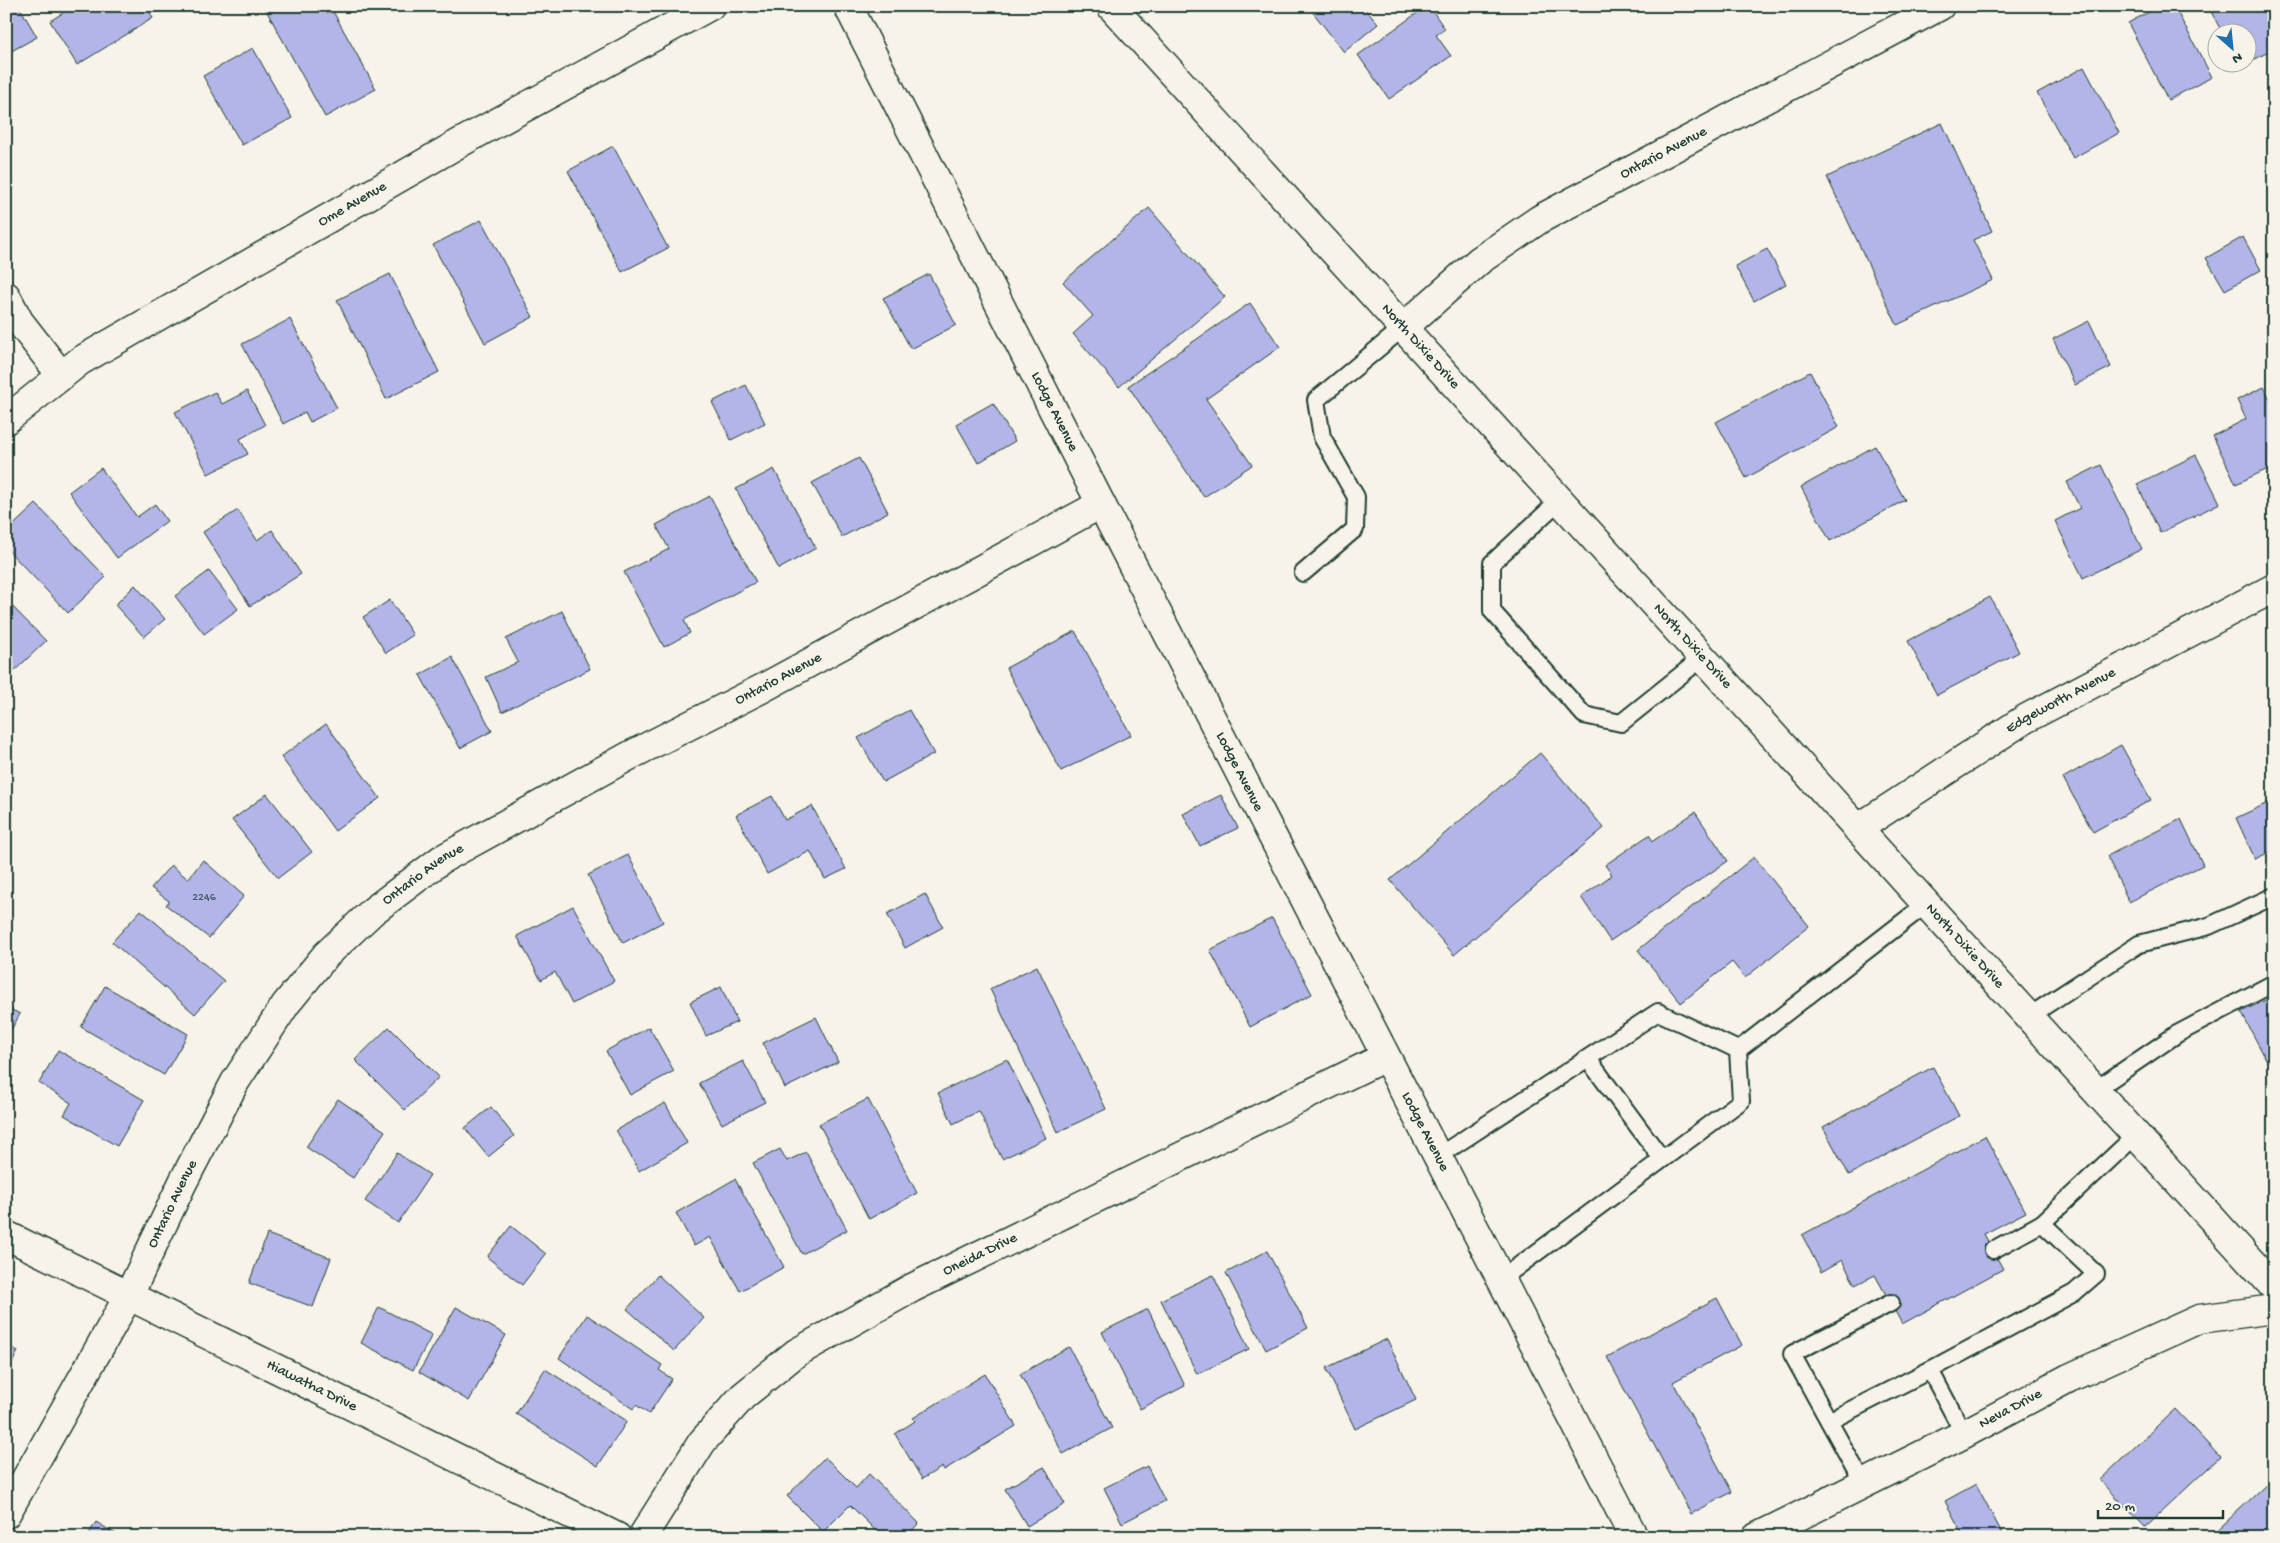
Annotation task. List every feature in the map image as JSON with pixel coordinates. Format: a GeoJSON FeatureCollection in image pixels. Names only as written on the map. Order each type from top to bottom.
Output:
{"type":"FeatureCollection","features":[{"type":"Feature","properties":{"kind":"street","name":"Ome Avenue"},"geometry":{"type":"LineString","coordinates":[[6,420],[80,361],[456,145],[710,6]]}},
{"type":"Feature","properties":{"kind":"street","name":"Lodge Avenue"},"geometry":{"type":"LineString","coordinates":[[848,6],[1101,504],[1634,1537]]}},
{"type":"Feature","properties":{"kind":"street","name":"North Dixie Drive"},"geometry":{"type":"LineString","coordinates":[[1112,6],[1925,905],[2274,1287]]}},
{"type":"Feature","properties":{"kind":"street","name":"Ontario Avenue"},"geometry":{"type":"LineString","coordinates":[[1404,327],[1480,260],[1540,219],[1940,6]]}},
{"type":"Feature","properties":{"kind":"street"},"geometry":{"type":"LineString","coordinates":[[6,296],[19,320],[61,375]]}},
{"type":"Feature","properties":{"kind":"street","name":"Ontario Avenue"},"geometry":{"type":"LineString","coordinates":[[6,1514],[129,1295],[183,1182],[240,1074],[286,1004],[326,955],[373,911],[442,859],[629,756],[764,688],[1101,504]]}},
{"type":"Feature","properties":{"kind":"street","name":"Edgeworth Avenue"},"geometry":{"type":"LineString","coordinates":[[1857,829],[2025,719],[2274,588]]}},
{"type":"Feature","properties":{"kind":"street","name":"Oneida Drive"},"geometry":{"type":"LineString","coordinates":[[642,1537],[702,1442],[742,1396],[796,1353],[912,1288],[1385,1057]]}},
{"type":"Feature","properties":{"kind":"street","name":"Hiawatha Drive"},"geometry":{"type":"LineString","coordinates":[[6,1235],[617,1537]]}},
{"type":"Feature","properties":{"kind":"street","name":"Neva Drive"},"geometry":{"type":"LineString","coordinates":[[1757,1537],[1964,1434],[2069,1378],[2200,1319],[2274,1309]]}},
{"type":"Feature","properties":{"kind":"lane"},"geometry":{"type":"LineString","coordinates":[[1303,573],[1355,529],[1356,497],[1322,437],[1316,400],[1404,327]]}},
{"type":"Feature","properties":{"kind":"lane"},"geometry":{"type":"LineString","coordinates":[[1560,500],[1492,562],[1492,611],[1584,715],[1621,723],[1702,658]]}},
{"type":"Feature","properties":{"kind":"lane"},"geometry":{"type":"LineString","coordinates":[[2028,1017],[2139,944],[2209,926],[2274,896]]}},
{"type":"Feature","properties":{"kind":"lane"},"geometry":{"type":"LineString","coordinates":[[1738,1050],[1925,905]]}},
{"type":"Feature","properties":{"kind":"lane"},"geometry":{"type":"LineString","coordinates":[[2095,1090],[2177,1034],[2274,983]]}},
{"type":"Feature","properties":{"kind":"lane"},"geometry":{"type":"LineString","coordinates":[[1437,1157],[1658,1012],[1738,1050]]}},
{"type":"Feature","properties":{"kind":"lane"},"geometry":{"type":"LineString","coordinates":[[1501,1279],[1741,1101],[1738,1050]]}},
{"type":"Feature","properties":{"kind":"lane"},"geometry":{"type":"LineString","coordinates":[[1588,1059],[1662,1160]]}},
{"type":"Feature","properties":{"kind":"lane"},"geometry":{"type":"LineString","coordinates":[[1993,1250],[2042,1223],[2136,1135]]}},
{"type":"Feature","properties":{"kind":"lane"},"geometry":{"type":"LineString","coordinates":[[1829,1421],[2074,1294],[2096,1274],[2042,1223]]}},
{"type":"Feature","properties":{"kind":"lane"},"geometry":{"type":"LineString","coordinates":[[1863,1483],[1792,1354],[1891,1302]]}},
{"type":"Feature","properties":{"kind":"lane"},"geometry":{"type":"LineString","coordinates":[[1930,1370],[1964,1434]]}},
{"type":"Feature","properties":{"kind":"building"},"geometry":{"type":"Polygon","coordinates":[[[6,6],[19,6],[37,37],[6,54],[6,6]]]}},
{"type":"Feature","properties":{"kind":"building"},"geometry":{"type":"Polygon","coordinates":[[[74,6],[146,6],[153,18],[77,65],[50,21],[74,6]]]}},
{"type":"Feature","properties":{"kind":"building"},"geometry":{"type":"Polygon","coordinates":[[[267,6],[330,6],[376,89],[325,117],[265,8],[267,6]]]}},
{"type":"Feature","properties":{"kind":"building"},"geometry":{"type":"Polygon","coordinates":[[[1308,6],[1371,6],[1366,10],[1378,24],[1344,52],[1308,6]]]}},
{"type":"Feature","properties":{"kind":"building"},"geometry":{"type":"Polygon","coordinates":[[[1429,6],[1445,29],[1436,35],[1451,56],[1389,99],[1358,55],[1429,6]]]}},
{"type":"Feature","properties":{"kind":"building"},"geometry":{"type":"Polygon","coordinates":[[[2160,6],[2174,6],[2212,77],[2168,100],[2128,23],[2160,6]]]}},
{"type":"Feature","properties":{"kind":"building"},"geometry":{"type":"Polygon","coordinates":[[[2208,6],[2266,6],[2274,20],[2274,49],[2258,57],[2258,22],[2217,22],[2208,6]]]}},
{"type":"Feature","properties":{"kind":"building"},"geometry":{"type":"Polygon","coordinates":[[[253,48],[292,118],[242,145],[203,76],[253,48]]]}},
{"type":"Feature","properties":{"kind":"building"},"geometry":{"type":"Polygon","coordinates":[[[2084,67],[2119,133],[2073,158],[2037,93],[2084,67]]]}},
{"type":"Feature","properties":{"kind":"building"},"geometry":{"type":"Polygon","coordinates":[[[1942,123],[1992,231],[1973,240],[1993,280],[1897,325],[1827,177],[1942,123]]]}},
{"type":"Feature","properties":{"kind":"building"},"geometry":{"type":"Polygon","coordinates":[[[613,146],[668,248],[622,272],[568,171],[613,146]]]}},
{"type":"Feature","properties":{"kind":"building"},"geometry":{"type":"Polygon","coordinates":[[[1149,208],[1225,297],[1119,387],[1073,334],[1093,316],[1063,282],[1149,208]]]}},
{"type":"Feature","properties":{"kind":"building"},"geometry":{"type":"Polygon","coordinates":[[[481,220],[533,317],[485,343],[433,245],[481,220]]]}},
{"type":"Feature","properties":{"kind":"building"},"geometry":{"type":"Polygon","coordinates":[[[2243,237],[2261,270],[2225,290],[2206,258],[2243,237]]]}},
{"type":"Feature","properties":{"kind":"building"},"geometry":{"type":"Polygon","coordinates":[[[1767,249],[1786,284],[1754,301],[1735,266],[1767,249]]]}},
{"type":"Feature","properties":{"kind":"building"},"geometry":{"type":"Polygon","coordinates":[[[390,274],[439,372],[386,399],[337,300],[390,274]]]}},
{"type":"Feature","properties":{"kind":"building"},"geometry":{"type":"Polygon","coordinates":[[[929,274],[956,325],[911,349],[883,298],[929,274]]]}},
{"type":"Feature","properties":{"kind":"building"},"geometry":{"type":"Polygon","coordinates":[[[1250,303],[1280,347],[1206,399],[1252,465],[1204,497],[1128,386],[1250,303]]]}},
{"type":"Feature","properties":{"kind":"building"},"geometry":{"type":"Polygon","coordinates":[[[290,319],[337,408],[310,422],[305,412],[283,424],[242,344],[290,319]]]}},
{"type":"Feature","properties":{"kind":"building"},"geometry":{"type":"Polygon","coordinates":[[[2089,321],[2111,367],[2075,385],[2053,339],[2089,321]]]}},
{"type":"Feature","properties":{"kind":"building"},"geometry":{"type":"Polygon","coordinates":[[[1810,372],[1839,427],[1746,478],[1716,422],[1810,372]]]}},
{"type":"Feature","properties":{"kind":"building"},"geometry":{"type":"Polygon","coordinates":[[[746,385],[765,423],[731,440],[712,402],[746,385]]]}},
{"type":"Feature","properties":{"kind":"building"},"geometry":{"type":"Polygon","coordinates":[[[2264,387],[2274,407],[2274,466],[2236,484],[2213,436],[2246,419],[2237,400],[2264,387]]]}},
{"type":"Feature","properties":{"kind":"building"},"geometry":{"type":"Polygon","coordinates":[[[247,391],[265,425],[240,439],[248,454],[208,474],[175,412],[215,392],[222,404],[247,391]]]}},
{"type":"Feature","properties":{"kind":"building"},"geometry":{"type":"Polygon","coordinates":[[[993,403],[1015,441],[978,463],[956,424],[993,403]]]}},
{"type":"Feature","properties":{"kind":"building"},"geometry":{"type":"Polygon","coordinates":[[[1875,446],[1905,500],[1830,541],[1801,487],[1875,446]]]}},
{"type":"Feature","properties":{"kind":"building"},"geometry":{"type":"Polygon","coordinates":[[[2196,455],[2220,503],[2160,533],[2137,484],[2196,455]]]}},
{"type":"Feature","properties":{"kind":"building"},"geometry":{"type":"Polygon","coordinates":[[[859,458],[888,512],[842,537],[812,483],[859,458]]]}},
{"type":"Feature","properties":{"kind":"building"},"geometry":{"type":"Polygon","coordinates":[[[2101,465],[2142,549],[2083,578],[2055,521],[2080,508],[2067,482],[2101,465]]]}},
{"type":"Feature","properties":{"kind":"building"},"geometry":{"type":"Polygon","coordinates":[[[101,468],[137,517],[155,504],[167,521],[117,558],[69,492],[101,468]]]}},
{"type":"Feature","properties":{"kind":"building"},"geometry":{"type":"Polygon","coordinates":[[[774,469],[816,548],[779,569],[736,489],[774,469]]]}},
{"type":"Feature","properties":{"kind":"building"},"geometry":{"type":"Polygon","coordinates":[[[710,496],[756,582],[684,620],[690,633],[664,647],[624,572],[669,549],[656,525],[710,496]]]}},
{"type":"Feature","properties":{"kind":"building"},"geometry":{"type":"Polygon","coordinates":[[[36,504],[106,577],[68,613],[6,548],[6,532],[36,504]]]}},
{"type":"Feature","properties":{"kind":"building"},"geometry":{"type":"Polygon","coordinates":[[[238,510],[257,540],[272,530],[301,574],[250,606],[203,532],[238,510]]]}},
{"type":"Feature","properties":{"kind":"building"},"geometry":{"type":"Polygon","coordinates":[[[209,571],[238,609],[204,634],[175,596],[209,571]]]}},
{"type":"Feature","properties":{"kind":"building"},"geometry":{"type":"Polygon","coordinates":[[[135,585],[165,619],[144,637],[115,605],[135,585]]]}},
{"type":"Feature","properties":{"kind":"building"},"geometry":{"type":"Polygon","coordinates":[[[1990,597],[2019,652],[1937,695],[1908,641],[1990,597]]]}},
{"type":"Feature","properties":{"kind":"building"},"geometry":{"type":"Polygon","coordinates":[[[6,600],[46,641],[9,676],[6,674],[6,600]]]}},
{"type":"Feature","properties":{"kind":"building"},"geometry":{"type":"Polygon","coordinates":[[[390,600],[413,635],[386,653],[363,617],[390,600]]]}},
{"type":"Feature","properties":{"kind":"building"},"geometry":{"type":"Polygon","coordinates":[[[562,611],[590,669],[502,712],[486,677],[518,662],[506,639],[562,611]]]}},
{"type":"Feature","properties":{"kind":"building"},"geometry":{"type":"Polygon","coordinates":[[[1075,631],[1131,735],[1061,771],[1006,668],[1075,631]]]}},
{"type":"Feature","properties":{"kind":"building"},"geometry":{"type":"Polygon","coordinates":[[[452,657],[492,731],[460,748],[420,675],[452,657]]]}},
{"type":"Feature","properties":{"kind":"building"},"geometry":{"type":"Polygon","coordinates":[[[909,710],[934,754],[883,782],[858,738],[909,710]]]}},
{"type":"Feature","properties":{"kind":"building"},"geometry":{"type":"Polygon","coordinates":[[[326,724],[380,798],[335,831],[281,757],[326,724]]]}},
{"type":"Feature","properties":{"kind":"building"},"geometry":{"type":"Polygon","coordinates":[[[2121,745],[2151,800],[2093,832],[2063,778],[2121,745]]]}},
{"type":"Feature","properties":{"kind":"building"},"geometry":{"type":"Polygon","coordinates":[[[1540,753],[1604,828],[1454,955],[1390,880],[1540,753]]]}},
{"type":"Feature","properties":{"kind":"building"},"geometry":{"type":"Polygon","coordinates":[[[267,794],[312,852],[278,878],[232,820],[267,794]]]}},
{"type":"Feature","properties":{"kind":"building"},"geometry":{"type":"Polygon","coordinates":[[[1221,795],[1238,828],[1200,846],[1183,814],[1221,795]]]}},
{"type":"Feature","properties":{"kind":"building"},"geometry":{"type":"Polygon","coordinates":[[[772,796],[785,820],[812,806],[846,869],[825,879],[810,851],[767,874],[736,815],[772,796]]]}},
{"type":"Feature","properties":{"kind":"building"},"geometry":{"type":"Polygon","coordinates":[[[2274,800],[2274,850],[2255,859],[2236,818],[2274,800]]]}},
{"type":"Feature","properties":{"kind":"building"},"geometry":{"type":"Polygon","coordinates":[[[1695,812],[1728,861],[1610,941],[1581,897],[1612,875],[1605,865],[1649,835],[1653,841],[1695,812]]]}},
{"type":"Feature","properties":{"kind":"building"},"geometry":{"type":"Polygon","coordinates":[[[2181,819],[2203,865],[2129,902],[2107,856],[2181,819]]]}},
{"type":"Feature","properties":{"kind":"building"},"geometry":{"type":"Polygon","coordinates":[[[628,855],[663,922],[623,943],[588,875],[628,855]]]}},
{"type":"Feature","properties":{"kind":"building"},"geometry":{"type":"Polygon","coordinates":[[[1754,857],[1809,926],[1745,978],[1732,962],[1681,1003],[1638,950],[1754,857]]]}},
{"type":"Feature","properties":{"kind":"building"},"geometry":{"type":"Polygon","coordinates":[[[203,860],[244,896],[209,938],[166,905],[169,901],[151,888],[171,865],[188,879],[203,860]]]}},
{"type":"Feature","properties":{"kind":"building"},"geometry":{"type":"Polygon","coordinates":[[[925,894],[943,927],[905,948],[887,914],[925,894]]]}},
{"type":"Feature","properties":{"kind":"building"},"geometry":{"type":"Polygon","coordinates":[[[573,906],[614,981],[572,1004],[555,972],[541,980],[517,936],[573,906]]]}},
{"type":"Feature","properties":{"kind":"building"},"geometry":{"type":"Polygon","coordinates":[[[141,910],[224,981],[195,1014],[112,942],[141,910]]]}},
{"type":"Feature","properties":{"kind":"building"},"geometry":{"type":"Polygon","coordinates":[[[1272,918],[1312,994],[1250,1027],[1210,950],[1272,918]]]}},
{"type":"Feature","properties":{"kind":"building"},"geometry":{"type":"Polygon","coordinates":[[[1037,966],[1106,1109],[1058,1132],[990,989],[1037,966]]]}},
{"type":"Feature","properties":{"kind":"building"},"geometry":{"type":"Polygon","coordinates":[[[105,986],[188,1034],[164,1075],[81,1027],[105,986]]]}},
{"type":"Feature","properties":{"kind":"building"},"geometry":{"type":"Polygon","coordinates":[[[721,987],[737,1022],[706,1036],[690,1002],[721,987]]]}},
{"type":"Feature","properties":{"kind":"building"},"geometry":{"type":"Polygon","coordinates":[[[2274,996],[2274,1055],[2266,1059],[2241,1012],[2274,996]]]}},
{"type":"Feature","properties":{"kind":"building"},"geometry":{"type":"Polygon","coordinates":[[[6,1007],[20,1014],[6,1039],[6,1007]]]}},
{"type":"Feature","properties":{"kind":"building"},"geometry":{"type":"Polygon","coordinates":[[[816,1017],[838,1062],[785,1088],[763,1043],[816,1017]]]}},
{"type":"Feature","properties":{"kind":"building"},"geometry":{"type":"Polygon","coordinates":[[[389,1027],[439,1077],[405,1110],[355,1060],[389,1027]]]}},
{"type":"Feature","properties":{"kind":"building"},"geometry":{"type":"Polygon","coordinates":[[[649,1027],[674,1071],[630,1095],[606,1051],[649,1027]]]}},
{"type":"Feature","properties":{"kind":"building"},"geometry":{"type":"Polygon","coordinates":[[[58,1050],[144,1100],[117,1146],[64,1115],[71,1103],[39,1083],[58,1050]]]}},
{"type":"Feature","properties":{"kind":"building"},"geometry":{"type":"Polygon","coordinates":[[[1007,1059],[1046,1138],[1002,1159],[979,1111],[953,1124],[938,1093],[1007,1059]]]}},
{"type":"Feature","properties":{"kind":"building"},"geometry":{"type":"Polygon","coordinates":[[[743,1061],[765,1102],[722,1124],[699,1083],[743,1061]]]}},
{"type":"Feature","properties":{"kind":"building"},"geometry":{"type":"Polygon","coordinates":[[[1933,1067],[1959,1116],[1849,1175],[1823,1127],[1933,1067]]]}},
{"type":"Feature","properties":{"kind":"building"},"geometry":{"type":"Polygon","coordinates":[[[338,1099],[385,1131],[353,1178],[306,1147],[338,1099]]]}},
{"type":"Feature","properties":{"kind":"building"},"geometry":{"type":"Polygon","coordinates":[[[868,1099],[917,1193],[869,1219],[819,1124],[868,1099]]]}},
{"type":"Feature","properties":{"kind":"building"},"geometry":{"type":"Polygon","coordinates":[[[665,1103],[687,1143],[639,1171],[616,1130],[665,1103]]]}},
{"type":"Feature","properties":{"kind":"building"},"geometry":{"type":"Polygon","coordinates":[[[491,1107],[514,1136],[488,1157],[465,1128],[491,1107]]]}},
{"type":"Feature","properties":{"kind":"building"},"geometry":{"type":"Polygon","coordinates":[[[1985,1136],[2026,1212],[1984,1234],[2003,1269],[1902,1324],[1875,1275],[1855,1285],[1842,1260],[1821,1272],[1802,1235],[1985,1136]]]}},
{"type":"Feature","properties":{"kind":"building"},"geometry":{"type":"Polygon","coordinates":[[[780,1149],[787,1161],[806,1152],[847,1230],[802,1254],[753,1163],[780,1149]]]}},
{"type":"Feature","properties":{"kind":"building"},"geometry":{"type":"Polygon","coordinates":[[[397,1153],[430,1175],[398,1223],[365,1201],[397,1153]]]}},
{"type":"Feature","properties":{"kind":"building"},"geometry":{"type":"Polygon","coordinates":[[[735,1179],[784,1267],[740,1291],[710,1237],[694,1246],[676,1213],[735,1179]]]}},
{"type":"Feature","properties":{"kind":"building"},"geometry":{"type":"Polygon","coordinates":[[[511,1226],[546,1254],[522,1285],[487,1257],[511,1226]]]}},
{"type":"Feature","properties":{"kind":"building"},"geometry":{"type":"Polygon","coordinates":[[[267,1234],[331,1258],[313,1307],[249,1283],[267,1234]]]}},
{"type":"Feature","properties":{"kind":"building"},"geometry":{"type":"Polygon","coordinates":[[[1267,1251],[1308,1328],[1266,1350],[1226,1273],[1267,1251]]]}},
{"type":"Feature","properties":{"kind":"building"},"geometry":{"type":"Polygon","coordinates":[[[658,1275],[704,1318],[674,1351],[627,1309],[658,1275]]]}},
{"type":"Feature","properties":{"kind":"building"},"geometry":{"type":"Polygon","coordinates":[[[1213,1275],[1249,1349],[1197,1374],[1161,1300],[1213,1275]]]}},
{"type":"Feature","properties":{"kind":"building"},"geometry":{"type":"Polygon","coordinates":[[[1717,1298],[1742,1345],[1673,1382],[1732,1492],[1691,1514],[1607,1357],[1717,1298]]]}},
{"type":"Feature","properties":{"kind":"building"},"geometry":{"type":"Polygon","coordinates":[[[379,1307],[432,1335],[413,1370],[361,1343],[379,1307]]]}},
{"type":"Feature","properties":{"kind":"building"},"geometry":{"type":"Polygon","coordinates":[[[456,1307],[506,1335],[469,1401],[419,1372],[456,1307]]]}},
{"type":"Feature","properties":{"kind":"building"},"geometry":{"type":"Polygon","coordinates":[[[1148,1309],[1185,1386],[1140,1409],[1102,1332],[1148,1309]]]}},
{"type":"Feature","properties":{"kind":"building"},"geometry":{"type":"Polygon","coordinates":[[[587,1315],[662,1365],[659,1370],[672,1379],[649,1414],[636,1405],[633,1409],[559,1358],[587,1315]]]}},
{"type":"Feature","properties":{"kind":"building"},"geometry":{"type":"Polygon","coordinates":[[[1387,1339],[1416,1400],[1355,1429],[1326,1368],[1387,1339]]]}},
{"type":"Feature","properties":{"kind":"building"},"geometry":{"type":"Polygon","coordinates":[[[6,1345],[18,1351],[6,1376],[6,1345]]]}},
{"type":"Feature","properties":{"kind":"building"},"geometry":{"type":"Polygon","coordinates":[[[1069,1347],[1112,1428],[1063,1454],[1020,1374],[1069,1347]]]}},
{"type":"Feature","properties":{"kind":"building"},"geometry":{"type":"Polygon","coordinates":[[[545,1369],[627,1421],[598,1466],[516,1414],[545,1369]]]}},
{"type":"Feature","properties":{"kind":"building"},"geometry":{"type":"Polygon","coordinates":[[[985,1374],[1016,1426],[944,1470],[942,1467],[922,1479],[895,1434],[915,1421],[913,1418],[985,1374]]]}},
{"type":"Feature","properties":{"kind":"building"},"geometry":{"type":"Polygon","coordinates":[[[2175,1409],[2220,1457],[2145,1527],[2100,1480],[2175,1409]]]}},
{"type":"Feature","properties":{"kind":"building"},"geometry":{"type":"Polygon","coordinates":[[[825,1457],[856,1488],[869,1474],[919,1523],[906,1537],[882,1537],[850,1505],[823,1532],[787,1496],[825,1457]]]}},
{"type":"Feature","properties":{"kind":"building"},"geometry":{"type":"Polygon","coordinates":[[[1147,1466],[1165,1501],[1122,1523],[1104,1488],[1147,1466]]]}},
{"type":"Feature","properties":{"kind":"building"},"geometry":{"type":"Polygon","coordinates":[[[1044,1467],[1065,1504],[1027,1526],[1005,1489],[1044,1467]]]}},
{"type":"Feature","properties":{"kind":"building"},"geometry":{"type":"Polygon","coordinates":[[[2269,1482],[2274,1487],[2274,1532],[2269,1537],[2210,1537],[2269,1482]]]}},
{"type":"Feature","properties":{"kind":"building"},"geometry":{"type":"Polygon","coordinates":[[[1976,1484],[2004,1537],[1964,1537],[1945,1501],[1976,1484]]]}},
{"type":"Feature","properties":{"kind":"building"},"geometry":{"type":"Polygon","coordinates":[[[96,1522],[121,1537],[87,1537],[96,1522]]]}}]}
